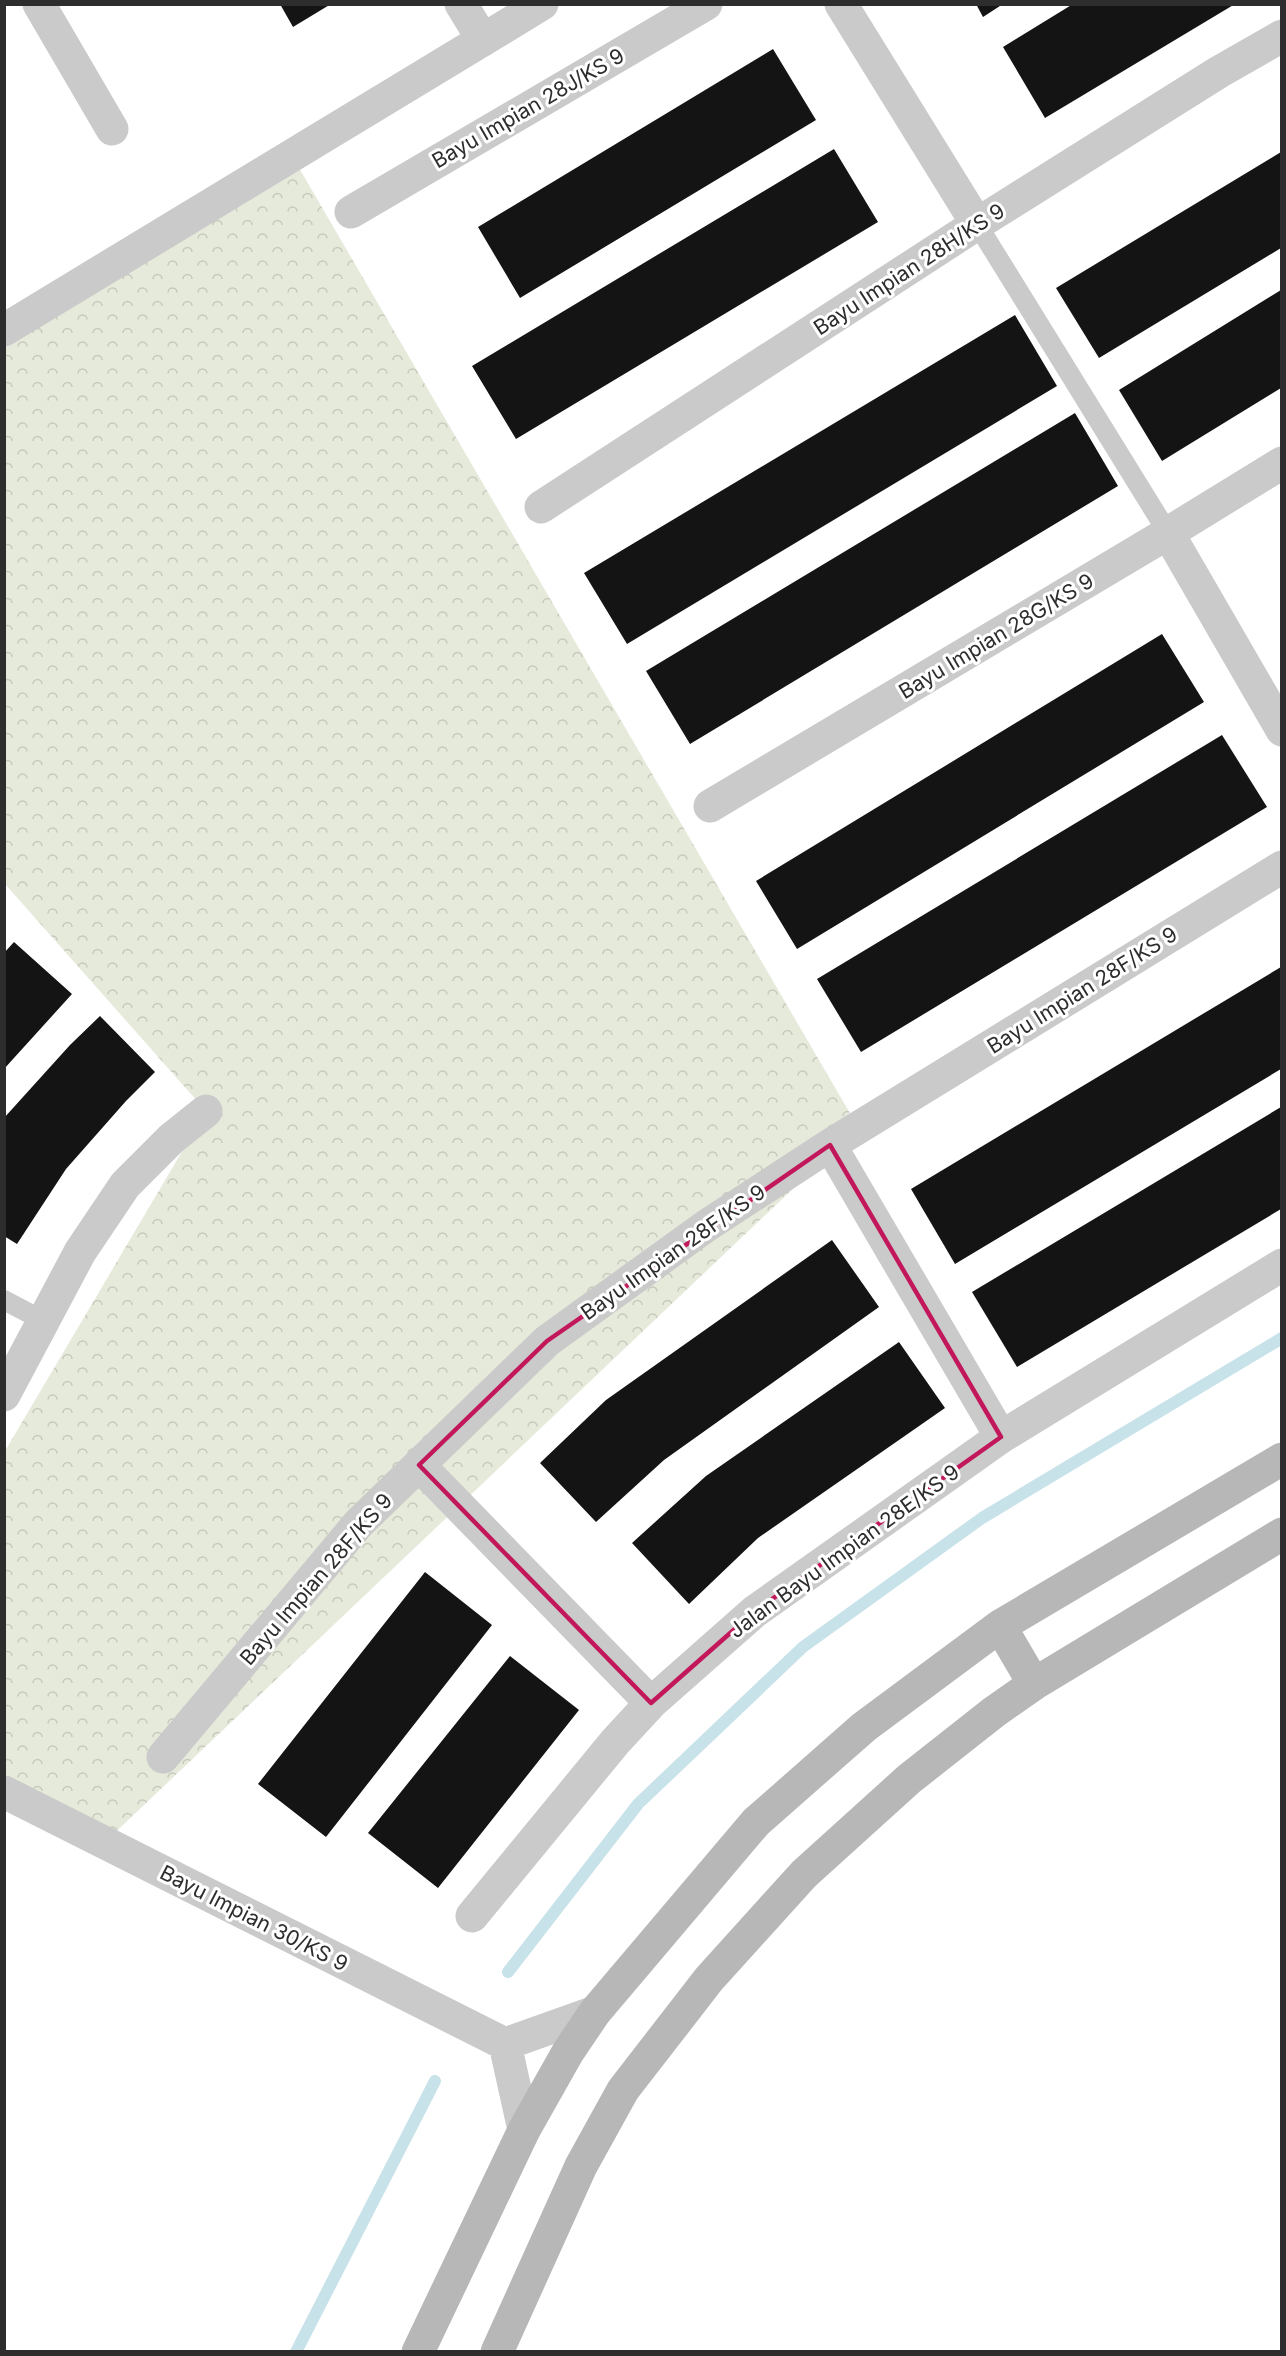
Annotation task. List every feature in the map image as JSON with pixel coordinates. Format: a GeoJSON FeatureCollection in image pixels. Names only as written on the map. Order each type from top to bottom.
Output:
{"type":"FeatureCollection","features":[{"type":"Feature","properties":{"kind":"street"},"geometry":{"type":"LineString","coordinates":[[39,4],[112,129]]}},
{"type":"Feature","properties":{"kind":"street"},"geometry":{"type":"LineString","coordinates":[[461,4],[483,40]]}},
{"type":"Feature","properties":{"kind":"street"},"geometry":{"type":"LineString","coordinates":[[4,330],[542,4]]}},
{"type":"Feature","properties":{"kind":"street","name":"Bayu Impian 28J/KS 9"},"geometry":{"type":"LineString","coordinates":[[351,212],[706,4]]}},
{"type":"Feature","properties":{"kind":"street"},"geometry":{"type":"LineString","coordinates":[[840,4],[977,224]]}},
{"type":"Feature","properties":{"kind":"street","name":"Bayu Impian 28H/KS 9"},"geometry":{"type":"LineString","coordinates":[[541,507],[977,224],[1219,72],[1281,36]]}},
{"type":"Feature","properties":{"kind":"street","name":"Bayu Impian 28G/KS 9"},"geometry":{"type":"LineString","coordinates":[[710,806],[1168,533],[1281,463]]}},
{"type":"Feature","properties":{"kind":"street"},"geometry":{"type":"LineString","coordinates":[[1168,533],[1281,730]]}},
{"type":"Feature","properties":{"kind":"street","name":"Bayu Impian 28F/KS 9"},"geometry":{"type":"LineString","coordinates":[[163,1757],[359,1523],[547,1341],[706,1226],[830,1145],[1281,867]]}},
{"type":"Feature","properties":{"kind":"street"},"geometry":{"type":"LineString","coordinates":[[4,1395],[80,1252],[125,1185],[171,1139],[206,1111]]}},
{"type":"Feature","properties":{"kind":"street"},"geometry":{"type":"LineString","coordinates":[[830,1145],[1001,1437]]}},
{"type":"Feature","properties":{"kind":"street","name":"Jalan Bayu Impian 28E/KS 9"},"geometry":{"type":"LineString","coordinates":[[472,1916],[615,1742],[651,1703],[754,1612],[1001,1437],[1281,1265]]}},
{"type":"Feature","properties":{"kind":"street"},"geometry":{"type":"LineString","coordinates":[[418,2352],[524,2130],[568,2052],[595,2012],[756,1822],[864,1726],[1000,1626],[1281,1459]]}},
{"type":"Feature","properties":{"kind":"street"},"geometry":{"type":"LineString","coordinates":[[419,1465],[651,1703]]}},
{"type":"Feature","properties":{"kind":"street"},"geometry":{"type":"LineString","coordinates":[[497,2352],[581,2166],[623,2090],[709,1979],[804,1874],[891,1794],[994,1712],[1034,1684],[1281,1534]]}},
{"type":"Feature","properties":{"kind":"street"},"geometry":{"type":"LineString","coordinates":[[1000,1626],[1034,1684]]}},
{"type":"Feature","properties":{"kind":"street","name":"Bayu Impian 30/KS 9"},"geometry":{"type":"LineString","coordinates":[[4,1792],[505,2044]]}},
{"type":"Feature","properties":{"kind":"street"},"geometry":{"type":"LineString","coordinates":[[524,2130],[505,2044],[595,2012]]}},
{"type":"Feature","properties":{"kind":"lane"},"geometry":{"type":"LineString","coordinates":[[977,224],[1168,533]]}},
{"type":"Feature","properties":{"kind":"lane"},"geometry":{"type":"LineString","coordinates":[[4,1300],[42,1320]]}},
{"type":"Feature","properties":{"kind":"highlighted area"},"geometry":{"type":"Polygon","coordinates":[[[830,1145],[1001,1437],[754,1612],[651,1703],[419,1465],[547,1341],[830,1145]]]}},
{"type":"Feature","properties":{"kind":"green space"},"geometry":{"type":"Polygon","coordinates":[[[292,156],[858,1127],[104,1843],[5,1792],[5,1451],[206,1111],[5,884],[5,342],[292,156]]]}},
{"type":"Feature","properties":{"kind":"building"},"geometry":{"type":"Polygon","coordinates":[[[280,4],[331,4],[293,27],[280,4]]]}},
{"type":"Feature","properties":{"kind":"building"},"geometry":{"type":"Polygon","coordinates":[[[976,4],[1003,4],[983,17],[976,4]]]}},
{"type":"Feature","properties":{"kind":"building"},"geometry":{"type":"Polygon","coordinates":[[[1073,4],[1235,4],[1045,118],[1003,47],[1073,4]]]}},
{"type":"Feature","properties":{"kind":"building"},"geometry":{"type":"Polygon","coordinates":[[[773,49],[816,120],[520,298],[478,227],[773,49]]]}},
{"type":"Feature","properties":{"kind":"building"},"geometry":{"type":"Polygon","coordinates":[[[834,149],[878,222],[516,439],[472,366],[834,149]]]}},
{"type":"Feature","properties":{"kind":"building"},"geometry":{"type":"Polygon","coordinates":[[[1281,152],[1281,248],[1099,358],[1056,288],[1281,152]]]}},
{"type":"Feature","properties":{"kind":"building"},"geometry":{"type":"Polygon","coordinates":[[[1281,290],[1281,388],[1162,461],[1119,390],[1281,290]]]}},
{"type":"Feature","properties":{"kind":"building"},"geometry":{"type":"Polygon","coordinates":[[[1015,315],[1057,386],[627,644],[584,573],[1015,315]]]}},
{"type":"Feature","properties":{"kind":"building"},"geometry":{"type":"Polygon","coordinates":[[[1075,413],[1118,486],[690,744],[646,671],[1075,413]]]}},
{"type":"Feature","properties":{"kind":"building"},"geometry":{"type":"Polygon","coordinates":[[[1162,634],[1204,702],[797,949],[756,881],[1162,634]]]}},
{"type":"Feature","properties":{"kind":"building"},"geometry":{"type":"Polygon","coordinates":[[[1222,735],[1267,807],[861,1052],[817,979],[1222,735]]]}},
{"type":"Feature","properties":{"kind":"building"},"geometry":{"type":"Polygon","coordinates":[[[14,942],[72,994],[4,1069],[4,953],[14,942]]]}},
{"type":"Feature","properties":{"kind":"building"},"geometry":{"type":"Polygon","coordinates":[[[1281,967],[1281,1069],[955,1264],[911,1189],[1281,967]]]}},
{"type":"Feature","properties":{"kind":"building"},"geometry":{"type":"Polygon","coordinates":[[[100,1016],[155,1072],[66,1169],[17,1244],[4,1236],[4,1118],[70,1045],[100,1016]]]}},
{"type":"Feature","properties":{"kind":"building"},"geometry":{"type":"Polygon","coordinates":[[[1281,1107],[1281,1209],[1017,1367],[972,1292],[1281,1107]]]}},
{"type":"Feature","properties":{"kind":"building"},"geometry":{"type":"Polygon","coordinates":[[[832,1240],[879,1307],[664,1460],[596,1522],[540,1463],[606,1400],[832,1240]]]}},
{"type":"Feature","properties":{"kind":"building"},"geometry":{"type":"Polygon","coordinates":[[[899,1342],[945,1408],[758,1538],[689,1604],[632,1543],[706,1476],[899,1342]]]}},
{"type":"Feature","properties":{"kind":"building"},"geometry":{"type":"Polygon","coordinates":[[[425,1572],[492,1625],[326,1837],[258,1784],[425,1572]]]}},
{"type":"Feature","properties":{"kind":"building"},"geometry":{"type":"Polygon","coordinates":[[[510,1656],[579,1710],[438,1888],[368,1833],[510,1656]]]}},
{"type":"Feature","properties":{"kind":"waterway"},"geometry":{"type":"LineString","coordinates":[[508,1972],[638,1804],[803,1647],[982,1518],[1282,1338]]}},
{"type":"Feature","properties":{"kind":"waterway"},"geometry":{"type":"LineString","coordinates":[[296,2352],[435,2081]]}}]}
